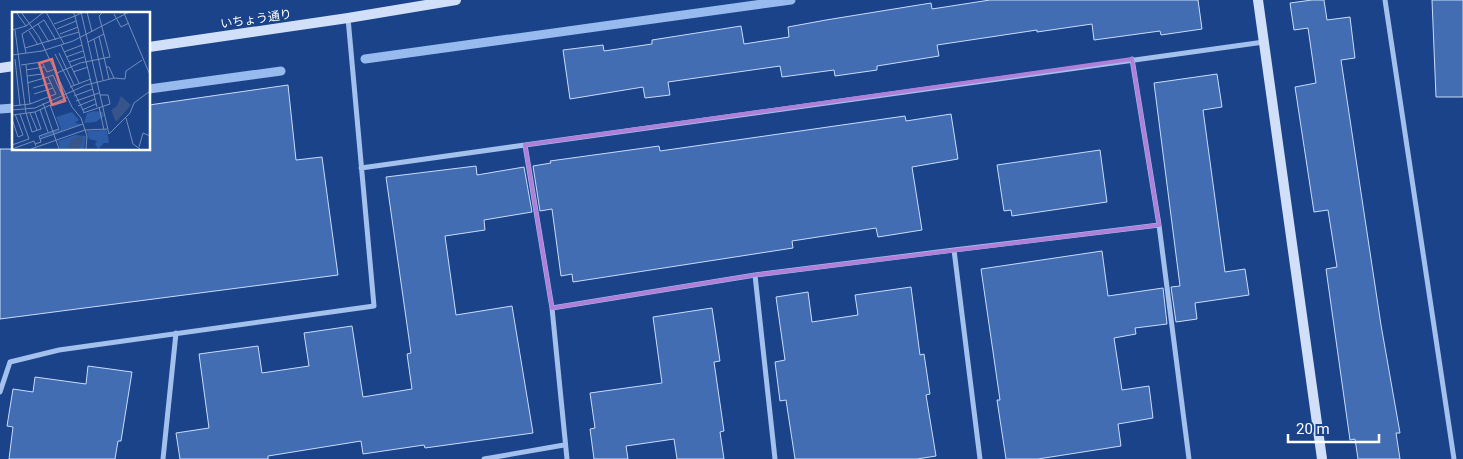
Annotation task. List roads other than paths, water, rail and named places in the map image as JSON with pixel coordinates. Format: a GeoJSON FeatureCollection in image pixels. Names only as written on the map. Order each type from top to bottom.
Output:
{"type":"FeatureCollection","features":[{"type":"Feature","properties":{"kind":"street","name":"いちょう通り"},"geometry":{"type":"LineString","coordinates":[[150,47],[456,0]]}},
{"type":"Feature","properties":{"kind":"street"},"geometry":{"type":"LineString","coordinates":[[1258,0],[1322,459]]}},
{"type":"Feature","properties":{"kind":"street"},"geometry":{"type":"LineString","coordinates":[[1385,0],[1454,459]]}},
{"type":"Feature","properties":{"kind":"street"},"geometry":{"type":"LineString","coordinates":[[0,392],[10,362],[59,350],[374,306],[348,18]]}},
{"type":"Feature","properties":{"kind":"street"},"geometry":{"type":"LineString","coordinates":[[361,168],[1264,42]]}},
{"type":"Feature","properties":{"kind":"street"},"geometry":{"type":"LineString","coordinates":[[1132,59],[1159,225],[1189,459]]}},
{"type":"Feature","properties":{"kind":"street"},"geometry":{"type":"LineString","coordinates":[[526,145],[552,308],[564,446],[567,459]]}},
{"type":"Feature","properties":{"kind":"street"},"geometry":{"type":"LineString","coordinates":[[552,308],[755,275],[1159,225]]}},
{"type":"Feature","properties":{"kind":"street"},"geometry":{"type":"LineString","coordinates":[[954,250],[980,459]]}},
{"type":"Feature","properties":{"kind":"street"},"geometry":{"type":"LineString","coordinates":[[755,275],[775,459]]}},
{"type":"Feature","properties":{"kind":"street"},"geometry":{"type":"LineString","coordinates":[[163,459],[176,333]]}},
{"type":"Feature","properties":{"kind":"street"},"geometry":{"type":"LineString","coordinates":[[484,459],[564,446]]}},
{"type":"Feature","properties":{"kind":"waterway"},"geometry":{"type":"LineString","coordinates":[[365,59],[791,0]]}},
{"type":"Feature","properties":{"kind":"waterway"},"geometry":{"type":"LineString","coordinates":[[150,89],[281,71]]}},
{"type":"Feature","properties":{"kind":"waterway"},"geometry":{"type":"LineString","coordinates":[[0,109],[12,108]]}}]}
